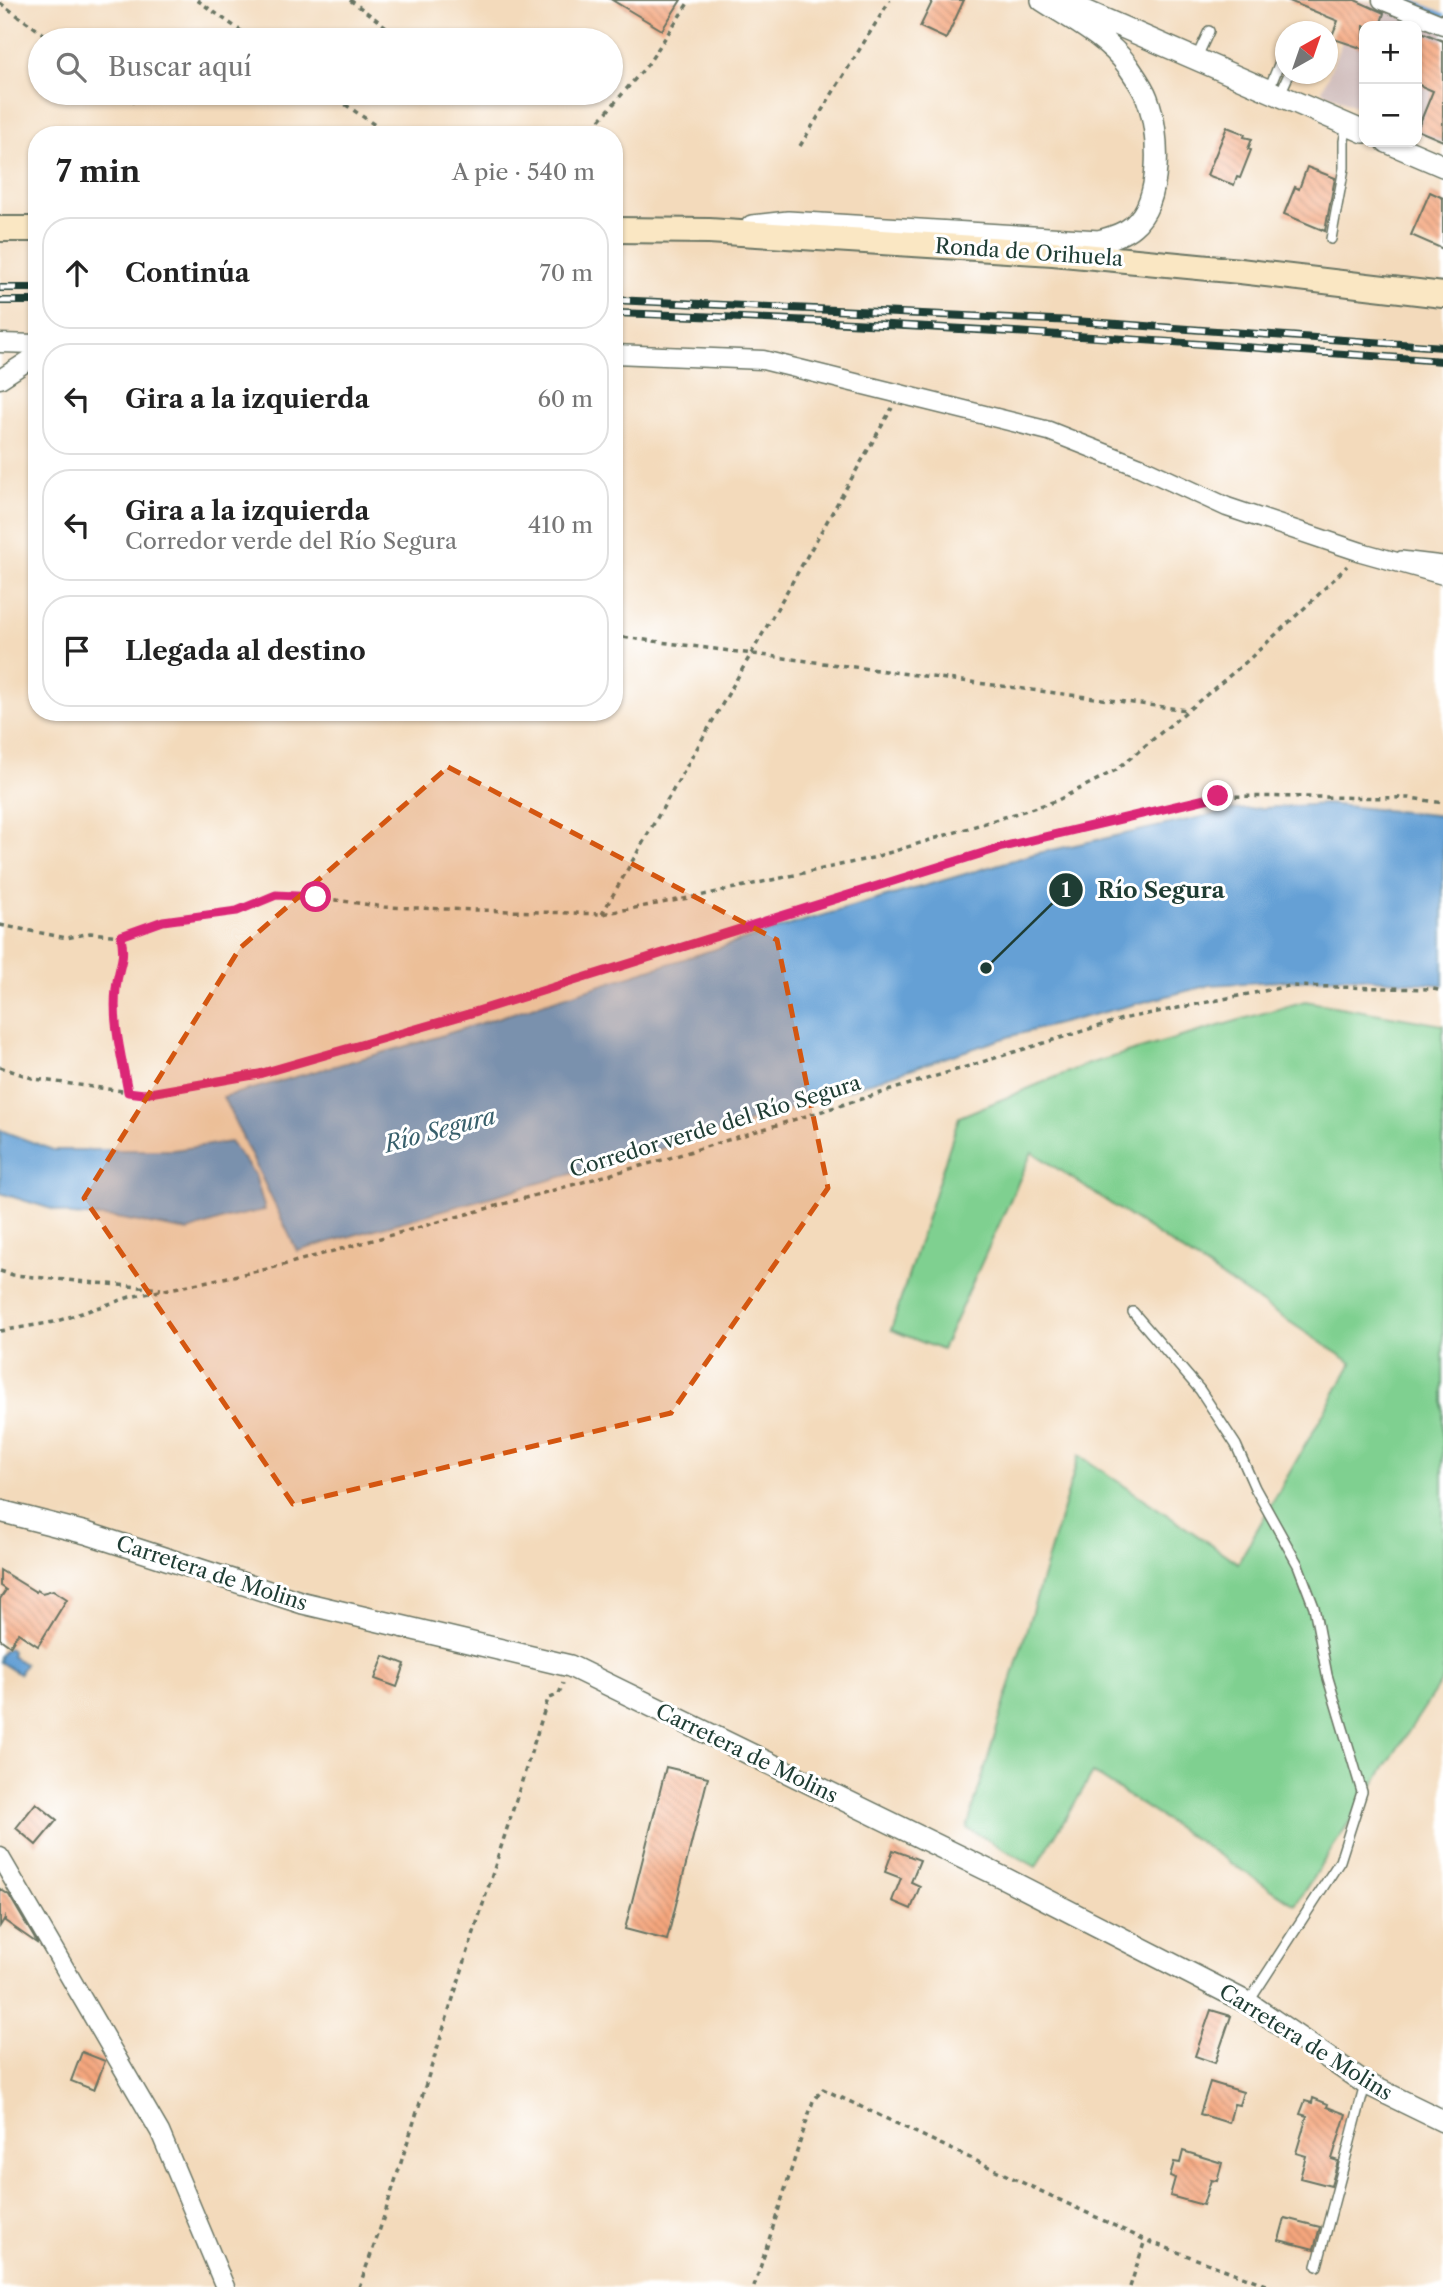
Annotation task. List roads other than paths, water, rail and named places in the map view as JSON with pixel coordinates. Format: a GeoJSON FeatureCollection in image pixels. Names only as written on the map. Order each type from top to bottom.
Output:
{"type":"FeatureCollection","features":[{"type":"Feature","properties":{"kind":"main road"},"geometry":{"type":"LineString","coordinates":[[0,229],[28,229]]}},
{"type":"Feature","properties":{"kind":"main road","name":"Ronda de Orihuela"},"geometry":{"type":"LineString","coordinates":[[623,230],[709,231],[1053,253],[1240,271],[1443,295]]}},
{"type":"Feature","properties":{"kind":"street"},"geometry":{"type":"LineString","coordinates":[[709,231],[788,222],[1099,241],[1110,239],[1133,226],[1144,212],[1154,183],[1157,149],[1146,96],[1127,64],[1104,42],[1042,0]]}},
{"type":"Feature","properties":{"kind":"street"},"geometry":{"type":"LineString","coordinates":[[1060,0],[1355,129]]}},
{"type":"Feature","properties":{"kind":"street"},"geometry":{"type":"LineString","coordinates":[[1382,0],[1443,25]]}},
{"type":"Feature","properties":{"kind":"street"},"geometry":{"type":"LineString","coordinates":[[1399,147],[1443,166]]}},
{"type":"Feature","properties":{"kind":"street"},"geometry":{"type":"LineString","coordinates":[[0,343],[28,344]]}},
{"type":"Feature","properties":{"kind":"street"},"geometry":{"type":"LineString","coordinates":[[623,354],[763,360],[1049,430],[1140,467],[1227,507],[1361,552],[1443,575]]}},
{"type":"Feature","properties":{"kind":"street"},"geometry":{"type":"LineString","coordinates":[[0,379],[28,361]]}},
{"type":"Feature","properties":{"kind":"street","name":"Carretera de Molins"},"geometry":{"type":"LineString","coordinates":[[0,1511],[86,1533],[303,1603],[570,1667],[1003,1878],[1248,2003],[1365,2083],[1443,2121]]}},
{"type":"Feature","properties":{"kind":"street"},"geometry":{"type":"LineString","coordinates":[[3,1870],[160,2132],[225,2287]]}},
{"type":"Feature","properties":{"kind":"lane"},"geometry":{"type":"LineString","coordinates":[[1196,59],[1209,31]]}},
{"type":"Feature","properties":{"kind":"lane"},"geometry":{"type":"LineString","coordinates":[[1274,93],[1276,84]]}},
{"type":"Feature","properties":{"kind":"lane"},"geometry":{"type":"LineString","coordinates":[[1274,93],[1281,84]]}},
{"type":"Feature","properties":{"kind":"lane"},"geometry":{"type":"LineString","coordinates":[[1331,239],[1343,168],[1344,141],[1355,129]]}},
{"type":"Feature","properties":{"kind":"lane"},"geometry":{"type":"LineString","coordinates":[[1361,552],[1443,561]]}},
{"type":"Feature","properties":{"kind":"lane"},"geometry":{"type":"LineString","coordinates":[[1133,1311],[1200,1390],[1236,1445],[1255,1488],[1298,1565],[1314,1607],[1327,1675],[1363,1792],[1340,1861],[1248,2003]]}},
{"type":"Feature","properties":{"kind":"lane"},"geometry":{"type":"LineString","coordinates":[[1317,2266],[1365,2083]]}},
{"type":"Feature","properties":{"kind":"water"},"geometry":{"type":"Polygon","coordinates":[[[1325,804],[1443,816],[1443,985],[1349,977],[1210,985],[1011,1036],[703,1137],[297,1251],[223,1097],[421,1042],[807,920],[1034,854],[1233,810],[1325,804]]]}},
{"type":"Feature","properties":{"kind":"water"},"geometry":{"type":"Polygon","coordinates":[[[0,1130],[53,1150],[173,1150],[230,1142],[255,1175],[265,1210],[227,1218],[188,1231],[116,1218],[71,1215],[0,1193],[0,1130]]]}},
{"type":"Feature","properties":{"kind":"water"},"geometry":{"type":"Polygon","coordinates":[[[9,1648],[12,1651],[11,1656],[25,1664],[19,1674],[0,1662],[0,1656],[9,1648]]]}},
{"type":"Feature","properties":{"kind":"waterway"},"geometry":{"type":"LineString","coordinates":[[1407,0],[1443,15]]}},
{"type":"Feature","properties":{"kind":"railway"},"geometry":{"type":"LineString","coordinates":[[0,288],[28,288]]}},
{"type":"Feature","properties":{"kind":"railway"},"geometry":{"type":"LineString","coordinates":[[623,300],[1075,321],[1443,347]]}},
{"type":"Feature","properties":{"kind":"railway"},"geometry":{"type":"LineString","coordinates":[[0,301],[28,301]]}},
{"type":"Feature","properties":{"kind":"railway"},"geometry":{"type":"LineString","coordinates":[[623,313],[1132,339],[1443,361]]}},
{"type":"Feature","properties":{"kind":"place","name":"Río Segura"},"geometry":{"type":"Point","coordinates":[986,968]}}]}
